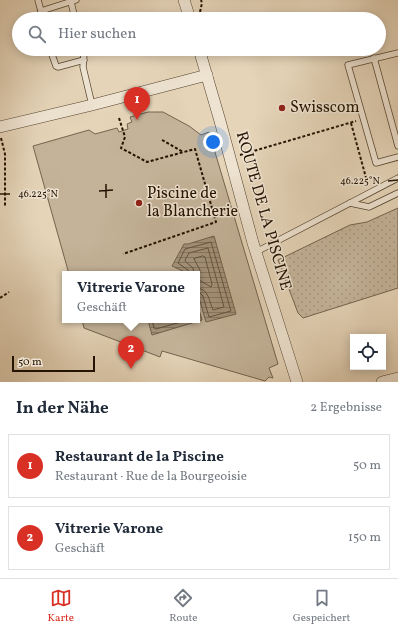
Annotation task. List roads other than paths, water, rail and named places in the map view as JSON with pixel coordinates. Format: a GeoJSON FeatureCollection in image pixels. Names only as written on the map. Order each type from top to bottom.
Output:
{"type":"FeatureCollection","features":[{"type":"Feature","properties":{"kind":"street"},"geometry":{"type":"LineString","coordinates":[[184,0],[188,12]]}},
{"type":"Feature","properties":{"kind":"street","name":"ROUTE DE LA PISCINE"},"geometry":{"type":"LineString","coordinates":[[201,56],[256,252],[297,382]]}},
{"type":"Feature","properties":{"kind":"street"},"geometry":{"type":"LineString","coordinates":[[0,127],[207,75]]}},
{"type":"Feature","properties":{"kind":"street"},"geometry":{"type":"LineString","coordinates":[[382,382],[398,378]]}},
{"type":"Feature","properties":{"kind":"lane"},"geometry":{"type":"LineString","coordinates":[[38,0],[41,11],[74,1],[75,12]]}},
{"type":"Feature","properties":{"kind":"lane"},"geometry":{"type":"LineString","coordinates":[[386,56],[398,53]]}},
{"type":"Feature","properties":{"kind":"lane"},"geometry":{"type":"LineString","coordinates":[[52,56],[56,66],[58,67],[84,60]]}},
{"type":"Feature","properties":{"kind":"lane"},"geometry":{"type":"LineString","coordinates":[[84,56],[83,67],[92,105]]}},
{"type":"Feature","properties":{"kind":"lane"},"geometry":{"type":"LineString","coordinates":[[384,56],[348,65],[376,164],[398,157]]}},
{"type":"Feature","properties":{"kind":"lane"},"geometry":{"type":"LineString","coordinates":[[374,58],[398,146]]}},
{"type":"Feature","properties":{"kind":"lane"},"geometry":{"type":"LineString","coordinates":[[256,252],[398,178]]}},
{"type":"Feature","properties":{"kind":"lane"},"geometry":{"type":"LineString","coordinates":[[350,203],[369,208],[398,193]]}},
{"type":"Feature","properties":{"kind":"water"},"geometry":{"type":"Polygon","coordinates":[[[214,236],[236,314],[206,322],[200,301],[200,271],[183,271],[172,266],[184,244],[214,236]]]}},
{"type":"Feature","properties":{"kind":"water"},"geometry":{"type":"Polygon","coordinates":[[[149,323],[192,323],[152,335],[149,323]]]}},
{"type":"Feature","properties":{"kind":"place","name":"Swisscom"},"geometry":{"type":"Point","coordinates":[282,108]}},
{"type":"Feature","properties":{"kind":"place","name":"Restaurant de la Piscine"},"geometry":{"type":"Point","coordinates":[137,120]}},
{"type":"Feature","properties":{"kind":"place","name":"Piscine de la Blancherie"},"geometry":{"type":"Point","coordinates":[139,203]}},
{"type":"Feature","properties":{"kind":"place","name":"Vitrerie Varone"},"geometry":{"type":"Point","coordinates":[131,369]}}]}
